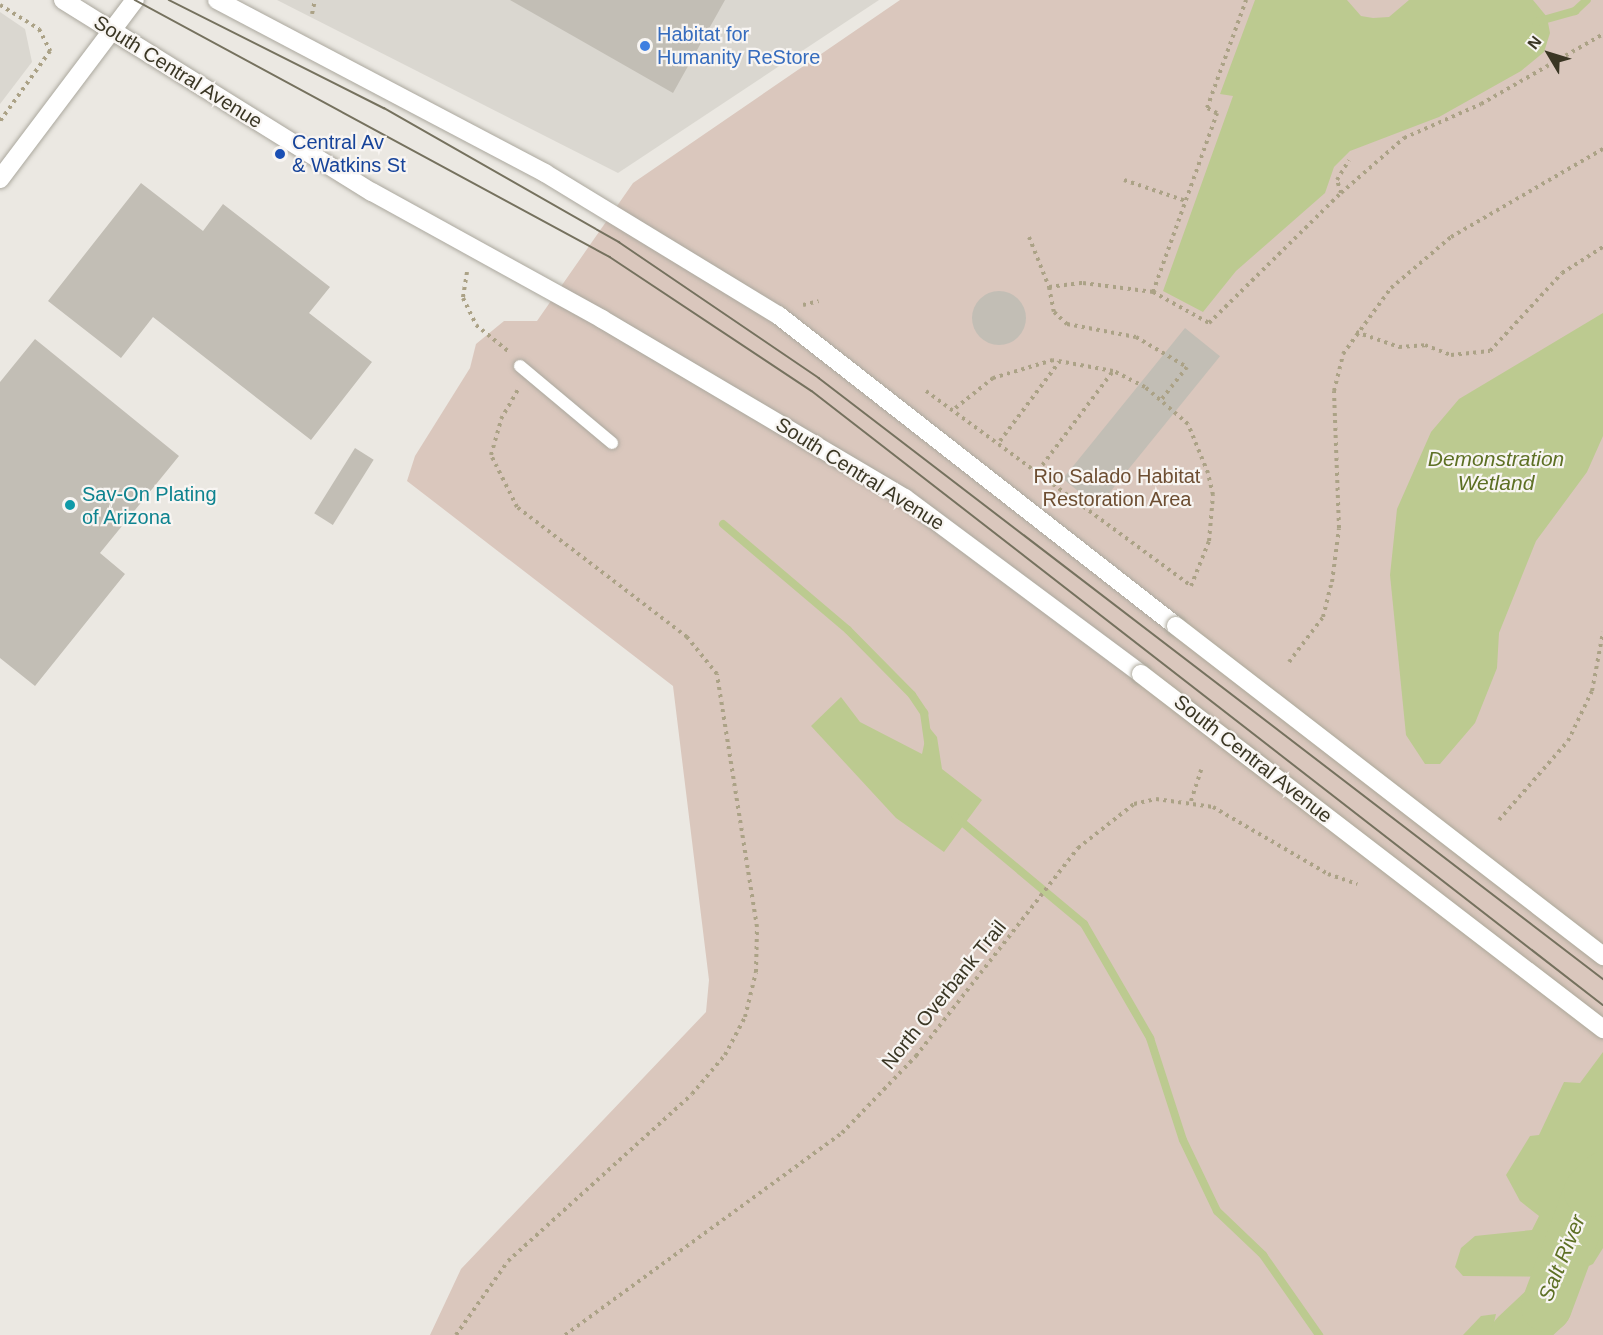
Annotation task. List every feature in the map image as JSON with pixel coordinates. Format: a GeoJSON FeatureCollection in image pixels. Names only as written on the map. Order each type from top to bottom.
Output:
{"type":"FeatureCollection","features":[{"type":"Feature","properties":{"kind":"main road","name":"South Central Avenue"},"geometry":{"type":"LineString","coordinates":[[63,0],[111,33],[372,192],[602,319],[905,498],[1141,674],[1603,1029]]}},
{"type":"Feature","properties":{"kind":"main road"},"geometry":{"type":"LineString","coordinates":[[0,179],[135,0]]}},
{"type":"Feature","properties":{"kind":"main road"},"geometry":{"type":"LineString","coordinates":[[217,0],[534,167],[778,315],[1603,956]]}},
{"type":"Feature","properties":{"kind":"lane"},"geometry":{"type":"LineString","coordinates":[[520,366],[612,442]]}},
{"type":"Feature","properties":{"kind":"path"},"geometry":{"type":"LineString","coordinates":[[312,14],[315,0]]}},
{"type":"Feature","properties":{"kind":"path"},"geometry":{"type":"LineString","coordinates":[[1153,292],[1217,112],[1207,108],[1246,0]]}},
{"type":"Feature","properties":{"kind":"path"},"geometry":{"type":"LineString","coordinates":[[0,5],[39,29],[50,51],[0,121]]}},
{"type":"Feature","properties":{"kind":"path"},"geometry":{"type":"LineString","coordinates":[[1049,287],[1083,283],[1153,292],[1209,323],[1341,193],[1404,138],[1481,104],[1603,34]]}},
{"type":"Feature","properties":{"kind":"path"},"geometry":{"type":"LineString","coordinates":[[1289,662],[1323,617],[1329,599],[1340,528],[1334,391],[1343,354],[1356,332],[1391,288],[1451,237],[1603,150]]}},
{"type":"Feature","properties":{"kind":"path"},"geometry":{"type":"LineString","coordinates":[[1341,193],[1337,180],[1349,160]]}},
{"type":"Feature","properties":{"kind":"path"},"geometry":{"type":"LineString","coordinates":[[1124,180],[1186,201]]}},
{"type":"Feature","properties":{"kind":"path"},"geometry":{"type":"LineString","coordinates":[[1029,237],[1049,287],[1054,312],[1067,324],[1136,337],[1187,367],[1161,400]]}},
{"type":"Feature","properties":{"kind":"path"},"geometry":{"type":"LineString","coordinates":[[1356,332],[1398,347],[1425,345],[1451,355],[1490,351],[1562,273],[1603,247]]}},
{"type":"Feature","properties":{"kind":"path"},"geometry":{"type":"LineString","coordinates":[[456,1335],[508,1261],[692,1094],[725,1056],[745,1017],[756,972],[757,927],[717,674],[687,637],[541,529],[501,484],[491,455],[501,419],[518,390],[520,366],[476,325],[463,298],[468,269]]}},
{"type":"Feature","properties":{"kind":"path"},"geometry":{"type":"LineString","coordinates":[[1000,441],[1059,362]]}},
{"type":"Feature","properties":{"kind":"path"},"geometry":{"type":"LineString","coordinates":[[926,391],[953,410],[1000,441],[1191,586],[1207,551],[1213,495],[1193,432],[1161,400],[1113,370],[1059,362],[993,378],[953,410]]}},
{"type":"Feature","properties":{"kind":"path"},"geometry":{"type":"LineString","coordinates":[[1038,471],[1113,370]]}},
{"type":"Feature","properties":{"kind":"path"},"geometry":{"type":"LineString","coordinates":[[1500,820],[1568,741],[1592,691],[1603,632]]}},
{"type":"Feature","properties":{"kind":"path"},"geometry":{"type":"LineString","coordinates":[[1191,801],[1201,770]]}},
{"type":"Feature","properties":{"kind":"path","name":"North Overbank Trail"},"geometry":{"type":"LineString","coordinates":[[566,1335],[842,1133],[886,1091],[1008,940],[1078,848],[1134,804],[1156,799],[1191,801],[1213,807],[1328,874],[1358,884]]}},
{"type":"Feature","properties":{"kind":"shaded area"},"geometry":{"type":"Polygon","coordinates":[[[277,0],[879,0],[618,173],[277,0]]]}},
{"type":"Feature","properties":{"kind":"shaded area"},"geometry":{"type":"Polygon","coordinates":[[[0,12],[25,29],[32,62],[0,104],[0,12]]]}},
{"type":"Feature","properties":{"kind":"green space","name":"Rio Salado Habitat Restoration Area"},"geometry":{"type":"Polygon","coordinates":[[[900,0],[1603,0],[1603,1335],[430,1335],[461,1269],[706,1012],[709,980],[673,686],[407,481],[415,456],[470,368],[476,344],[504,321],[537,321],[633,183],[900,0]]]}},
{"type":"Feature","properties":{"kind":"water"},"geometry":{"type":"Polygon","coordinates":[[[1255,0],[1347,0],[1361,16],[1373,18],[1389,17],[1409,0],[1533,0],[1547,17],[1550,33],[1544,52],[1521,71],[1439,117],[1350,151],[1334,167],[1325,193],[1236,271],[1203,312],[1163,291],[1233,96],[1220,94],[1255,0]]]}},
{"type":"Feature","properties":{"kind":"water","name":"Demonstration Wetland"},"geometry":{"type":"Polygon","coordinates":[[[1603,313],[1603,436],[1587,472],[1536,541],[1499,633],[1497,668],[1475,723],[1440,764],[1425,764],[1406,735],[1390,575],[1397,509],[1431,432],[1459,399],[1603,313]]]}},
{"type":"Feature","properties":{"kind":"water"},"geometry":{"type":"Polygon","coordinates":[[[841,697],[860,722],[922,754],[928,726],[937,737],[942,769],[982,800],[944,852],[896,818],[811,726],[841,697]]]}},
{"type":"Feature","properties":{"kind":"water"},"geometry":{"type":"Polygon","coordinates":[[[1603,1052],[1603,1248],[1593,1264],[1565,1277],[1463,1276],[1455,1267],[1461,1248],[1475,1236],[1532,1230],[1539,1216],[1520,1201],[1506,1175],[1530,1136],[1539,1135],[1564,1082],[1580,1083],[1603,1052]]]}},
{"type":"Feature","properties":{"kind":"water"},"geometry":{"type":"Polygon","coordinates":[[[1496,1314],[1491,1335],[1463,1335],[1481,1316],[1496,1314]]]}},
{"type":"Feature","properties":{"kind":"building","name":"Habitat for Humanity ReStore"},"geometry":{"type":"Polygon","coordinates":[[[510,0],[725,0],[673,93],[510,0]]]}},
{"type":"Feature","properties":{"kind":"building"},"geometry":{"type":"Polygon","coordinates":[[[141,183],[203,231],[223,204],[330,287],[309,313],[372,362],[311,440],[153,317],[121,358],[48,301],[141,183]]]}},
{"type":"Feature","properties":{"kind":"building"},"geometry":{"type":"Polygon","coordinates":[[[999,291],[1009,293],[1018,299],[1024,308],[1026,318],[1024,328],[1018,337],[1009,343],[999,345],[989,343],[980,337],[974,328],[972,318],[974,308],[980,299],[989,293],[999,291]]]}},
{"type":"Feature","properties":{"kind":"building"},"geometry":{"type":"Polygon","coordinates":[[[1185,328],[1220,356],[1098,507],[1063,479],[1185,328]]]}},
{"type":"Feature","properties":{"kind":"building","name":"Sav-On Plating of Arizona"},"geometry":{"type":"Polygon","coordinates":[[[35,339],[179,456],[100,553],[125,574],[35,686],[0,658],[0,382],[35,339]]]}},
{"type":"Feature","properties":{"kind":"building"},"geometry":{"type":"Polygon","coordinates":[[[355,448],[374,460],[333,525],[314,513],[355,448]]]}},
{"type":"Feature","properties":{"kind":"waterway"},"geometry":{"type":"LineString","coordinates":[[1536,22],[1575,11],[1587,0]]}},
{"type":"Feature","properties":{"kind":"waterway"},"geometry":{"type":"LineString","coordinates":[[723,524],[848,630],[912,695],[924,713],[928,742]]}},
{"type":"Feature","properties":{"kind":"waterway"},"geometry":{"type":"LineString","coordinates":[[956,817],[1084,924],[1150,1038],[1183,1140],[1217,1211],[1263,1255],[1319,1335]]}},
{"type":"Feature","properties":{"kind":"waterway","name":"Salt River"},"geometry":{"type":"LineString","coordinates":[[1515,1335],[1546,1306],[1589,1191],[1603,1177]]}},
{"type":"Feature","properties":{"kind":"tram line"},"geometry":{"type":"LineString","coordinates":[[135,0],[610,257],[812,391],[1603,1005]]}},
{"type":"Feature","properties":{"kind":"tram line"},"geometry":{"type":"LineString","coordinates":[[169,0],[384,108],[619,242],[819,378],[1603,979]]}},
{"type":"Feature","properties":{"kind":"place","name":"Habitat for Humanity ReStore"},"geometry":{"type":"Point","coordinates":[645,46]}},
{"type":"Feature","properties":{"kind":"place","name":"Central Av & Watkins St"},"geometry":{"type":"Point","coordinates":[280,154]}},
{"type":"Feature","properties":{"kind":"place","name":"Sav-On Plating of Arizona"},"geometry":{"type":"Point","coordinates":[70,505]}}]}
